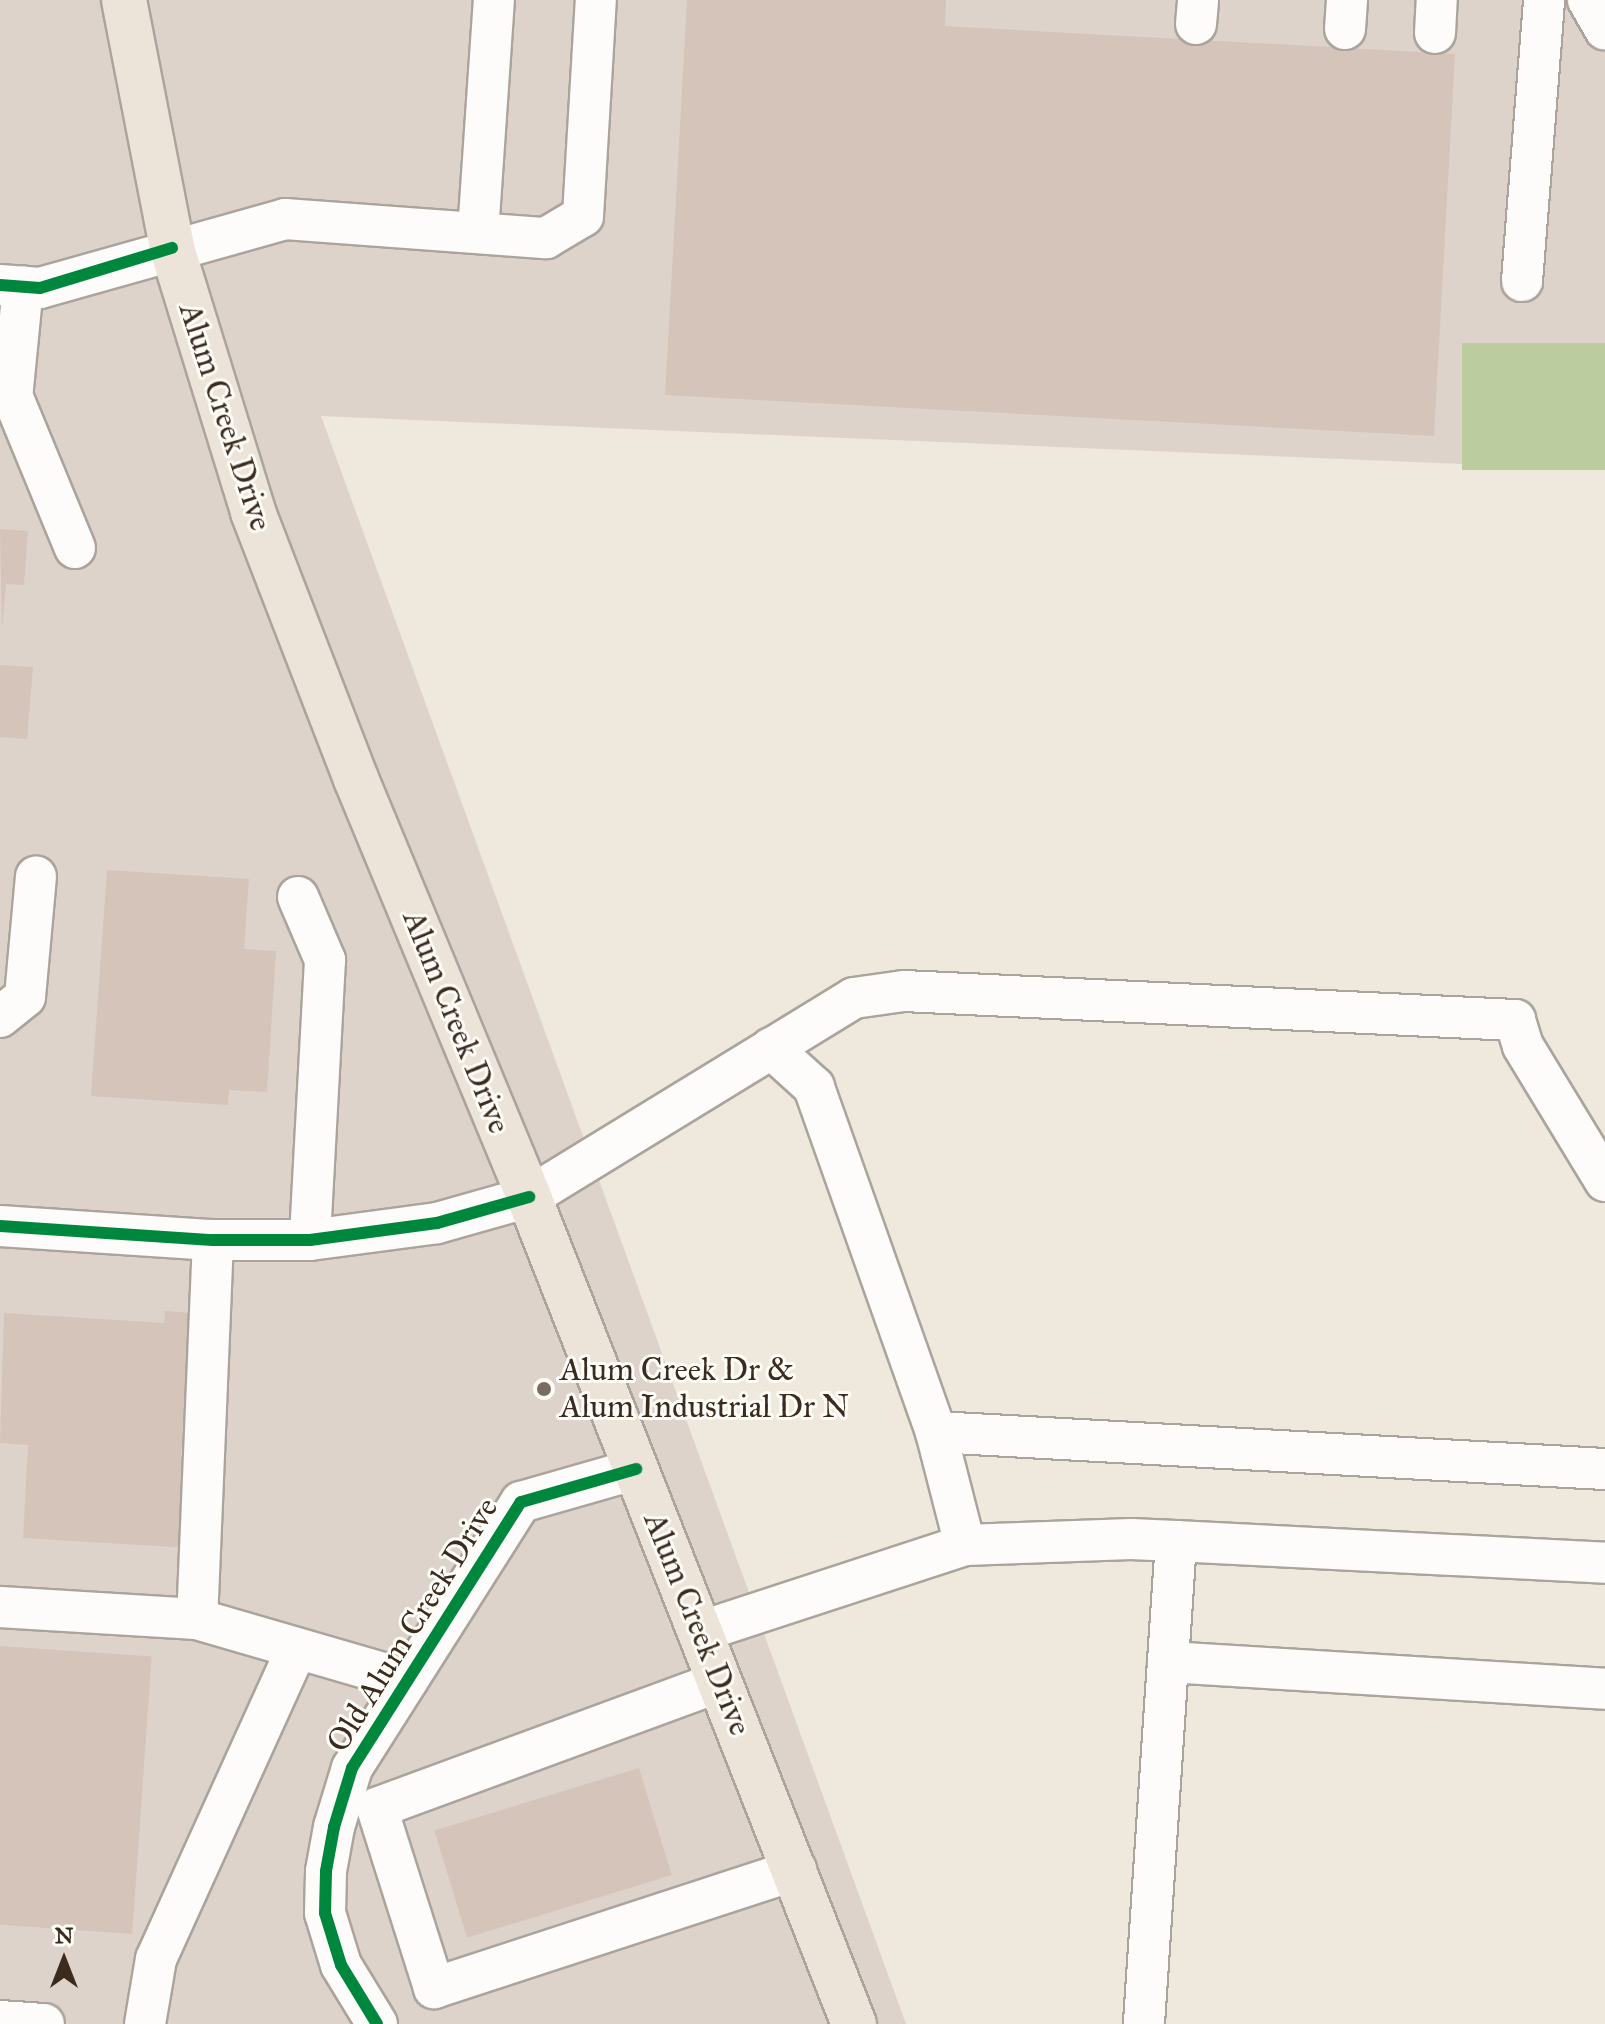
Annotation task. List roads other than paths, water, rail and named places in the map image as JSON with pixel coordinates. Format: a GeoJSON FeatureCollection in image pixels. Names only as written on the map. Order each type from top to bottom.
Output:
{"type":"FeatureCollection","features":[{"type":"Feature","properties":{"kind":"main road","name":"Alum Creek Drive"},"geometry":{"type":"LineString","coordinates":[[124,0],[172,248],[253,512],[356,779],[529,1197],[854,2024]]}},
{"type":"Feature","properties":{"kind":"street"},"geometry":{"type":"LineString","coordinates":[[478,233],[494,0]]}},
{"type":"Feature","properties":{"kind":"street"},"geometry":{"type":"LineString","coordinates":[[5,387],[13,388],[11,286],[40,288],[172,248],[285,219],[546,238],[583,216],[596,0]]}},
{"type":"Feature","properties":{"kind":"street"},"geometry":{"type":"LineString","coordinates":[[1522,281],[1544,0]]}},
{"type":"Feature","properties":{"kind":"street"},"geometry":{"type":"LineString","coordinates":[[1588,0],[1605,29]]}},
{"type":"Feature","properties":{"kind":"street"},"geometry":{"type":"LineString","coordinates":[[5,387],[75,548]]}},
{"type":"Feature","properties":{"kind":"street"},"geometry":{"type":"LineString","coordinates":[[0,1017],[25,997],[36,877]]}},
{"type":"Feature","properties":{"kind":"street"},"geometry":{"type":"LineString","coordinates":[[298,897],[325,960],[310,1240]]}},
{"type":"Feature","properties":{"kind":"street"},"geometry":{"type":"LineString","coordinates":[[0,1226],[213,1240],[310,1240],[437,1223],[529,1197],[854,998],[904,991],[1515,1020],[1523,1046],[1605,1181]]}},
{"type":"Feature","properties":{"kind":"street"},"geometry":{"type":"LineString","coordinates":[[771,1048],[814,1087],[936,1432],[965,1545]]}},
{"type":"Feature","properties":{"kind":"street"},"geometry":{"type":"LineString","coordinates":[[197,1619],[213,1240]]}},
{"type":"Feature","properties":{"kind":"street"},"geometry":{"type":"LineString","coordinates":[[936,1432],[1605,1469]]}},
{"type":"Feature","properties":{"kind":"street","name":"Old Alum Creek Drive"},"geometry":{"type":"LineString","coordinates":[[377,2024],[341,1965],[325,1913],[326,1871],[334,1827],[352,1768],[521,1502],[636,1469]]}},
{"type":"Feature","properties":{"kind":"street"},"geometry":{"type":"LineString","coordinates":[[699,1632],[965,1545],[1131,1539],[1605,1563]]}},
{"type":"Feature","properties":{"kind":"street"},"geometry":{"type":"LineString","coordinates":[[1144,2024],[1176,1541]]}},
{"type":"Feature","properties":{"kind":"street"},"geometry":{"type":"LineString","coordinates":[[0,1607],[197,1619],[407,1680]]}},
{"type":"Feature","properties":{"kind":"street"},"geometry":{"type":"LineString","coordinates":[[145,2024],[156,1959],[297,1648]]}},
{"type":"Feature","properties":{"kind":"street"},"geometry":{"type":"LineString","coordinates":[[1168,1662],[1605,1689]]}},
{"type":"Feature","properties":{"kind":"street"},"geometry":{"type":"LineString","coordinates":[[719,1682],[377,1808],[434,1988],[796,1870]]}},
{"type":"Feature","properties":{"kind":"street"},"geometry":{"type":"LineString","coordinates":[[0,2021],[44,2024]]}},
{"type":"Feature","properties":{"kind":"place","name":"Alum Creek Dr & Alum Industrial Dr N"},"geometry":{"type":"Point","coordinates":[544,1389]}}]}
